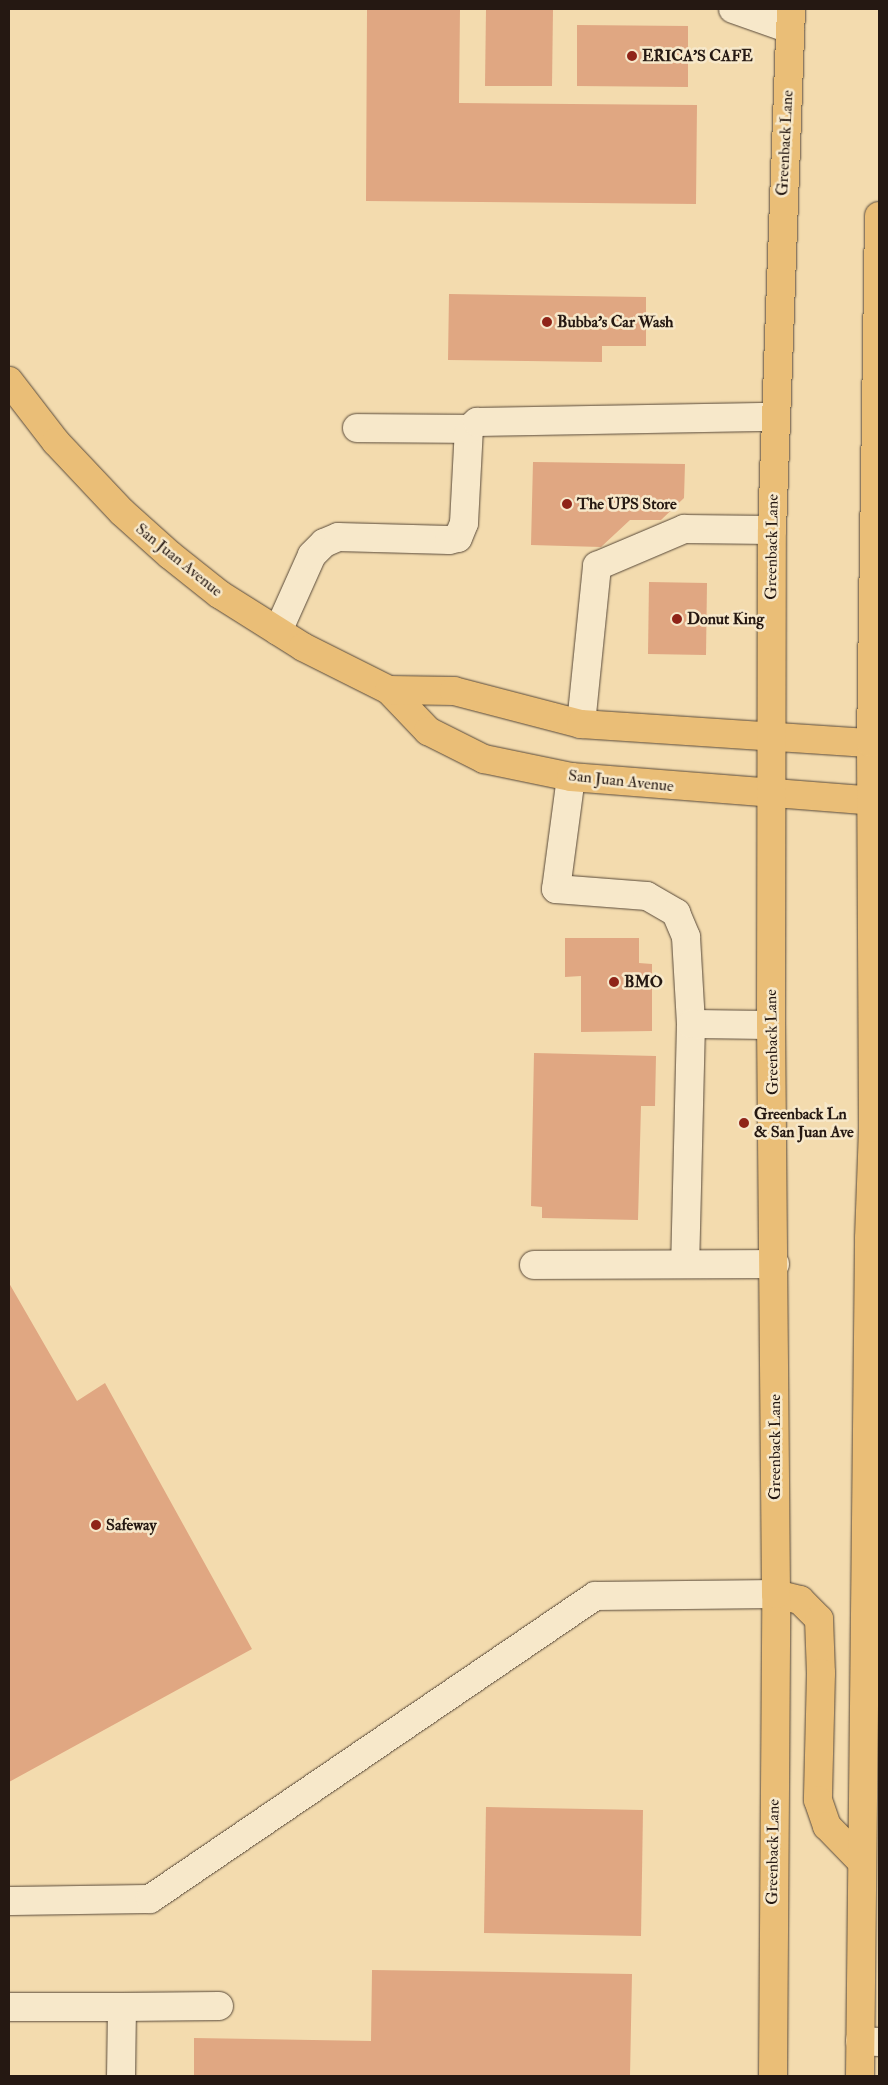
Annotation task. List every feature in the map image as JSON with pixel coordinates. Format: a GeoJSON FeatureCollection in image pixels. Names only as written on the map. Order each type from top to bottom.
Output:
{"type":"FeatureCollection","features":[{"type":"Feature","properties":{"kind":"main road","name":"Greenback Lane"},"geometry":{"type":"LineString","coordinates":[[773,2076],[776,1594],[775,1264],[771,1024],[772,530],[790,19]]}},
{"type":"Feature","properties":{"kind":"main road"},"geometry":{"type":"LineString","coordinates":[[860,2076],[870,2041],[861,1861],[876,1128],[875,743],[879,216]]}},
{"type":"Feature","properties":{"kind":"main road","name":"San Juan Avenue"},"geometry":{"type":"LineString","coordinates":[[9,381],[56,442],[122,512],[219,594],[278,631],[389,690],[428,732],[484,759],[571,777],[875,801]]}},
{"type":"Feature","properties":{"kind":"main road","name":"San Juan Avenue"},"geometry":{"type":"LineString","coordinates":[[389,690],[454,692],[581,724],[875,743]]}},
{"type":"Feature","properties":{"kind":"main road"},"geometry":{"type":"LineString","coordinates":[[776,1594],[800,1600],[819,1619],[818,1800],[827,1826],[861,1861]]}},
{"type":"Feature","properties":{"kind":"lane"},"geometry":{"type":"LineString","coordinates":[[733,9],[790,19]]}},
{"type":"Feature","properties":{"kind":"lane"},"geometry":{"type":"LineString","coordinates":[[357,428],[469,429],[486,420],[775,417]]}},
{"type":"Feature","properties":{"kind":"lane"},"geometry":{"type":"LineString","coordinates":[[278,631],[312,555],[324,543],[338,537],[449,540],[458,538],[464,523],[469,429]]}},
{"type":"Feature","properties":{"kind":"lane"},"geometry":{"type":"LineString","coordinates":[[581,724],[597,566],[684,529],[772,530]]}},
{"type":"Feature","properties":{"kind":"lane"},"geometry":{"type":"LineString","coordinates":[[571,777],[556,889],[647,896],[676,913],[686,937],[691,1024],[685,1263]]}},
{"type":"Feature","properties":{"kind":"lane"},"geometry":{"type":"LineString","coordinates":[[691,1024],[771,1024]]}},
{"type":"Feature","properties":{"kind":"lane"},"geometry":{"type":"LineString","coordinates":[[534,1265],[775,1264]]}},
{"type":"Feature","properties":{"kind":"lane"},"geometry":{"type":"LineString","coordinates":[[9,1901],[150,1899],[595,1596],[776,1594]]}},
{"type":"Feature","properties":{"kind":"lane"},"geometry":{"type":"LineString","coordinates":[[9,2007],[219,2006]]}},
{"type":"Feature","properties":{"kind":"lane"},"geometry":{"type":"LineString","coordinates":[[121,2076],[122,2007]]}},
{"type":"Feature","properties":{"kind":"building"},"geometry":{"type":"Polygon","coordinates":[[[367,9],[460,9],[459,103],[697,105],[696,204],[366,201],[367,9]]]}},
{"type":"Feature","properties":{"kind":"building"},"geometry":{"type":"Polygon","coordinates":[[[486,9],[553,9],[552,86],[485,86],[486,9]]]}},
{"type":"Feature","properties":{"kind":"building","name":"ERICA'S CAFE"},"geometry":{"type":"Polygon","coordinates":[[[577,25],[688,26],[688,87],[577,86],[577,25]]]}},
{"type":"Feature","properties":{"kind":"building","name":"Bubba's Car Wash"},"geometry":{"type":"Polygon","coordinates":[[[449,294],[646,297],[646,346],[602,346],[602,362],[448,360],[449,294]]]}},
{"type":"Feature","properties":{"kind":"building"},"geometry":{"type":"Polygon","coordinates":[[[533,462],[685,464],[684,498],[661,520],[630,520],[601,547],[531,545],[533,462]]]}},
{"type":"Feature","properties":{"kind":"building","name":"Donut King"},"geometry":{"type":"Polygon","coordinates":[[[649,582],[707,583],[706,655],[648,654],[649,582]]]}},
{"type":"Feature","properties":{"kind":"building"},"geometry":{"type":"Polygon","coordinates":[[[565,938],[639,938],[639,963],[652,964],[652,1031],[581,1032],[581,976],[565,977],[565,938]]]}},
{"type":"Feature","properties":{"kind":"building"},"geometry":{"type":"Polygon","coordinates":[[[534,1053],[656,1056],[655,1106],[641,1106],[638,1220],[542,1218],[542,1207],[531,1206],[534,1053]]]}},
{"type":"Feature","properties":{"kind":"building","name":"Safeway"},"geometry":{"type":"Polygon","coordinates":[[[9,1283],[77,1401],[105,1383],[252,1649],[9,1782],[9,1283]]]}},
{"type":"Feature","properties":{"kind":"building"},"geometry":{"type":"Polygon","coordinates":[[[486,1807],[643,1810],[641,1936],[484,1933],[486,1807]]]}},
{"type":"Feature","properties":{"kind":"building"},"geometry":{"type":"Polygon","coordinates":[[[372,1970],[632,1974],[630,2076],[194,2076],[194,2038],[371,2041],[372,1970]]]}},
{"type":"Feature","properties":{"kind":"place","name":"ERICA'S CAFE"},"geometry":{"type":"Point","coordinates":[632,56]}},
{"type":"Feature","properties":{"kind":"place","name":"Bubba's Car Wash"},"geometry":{"type":"Point","coordinates":[547,322]}},
{"type":"Feature","properties":{"kind":"place","name":"The UPS Store"},"geometry":{"type":"Point","coordinates":[567,504]}},
{"type":"Feature","properties":{"kind":"place","name":"Donut King"},"geometry":{"type":"Point","coordinates":[677,619]}},
{"type":"Feature","properties":{"kind":"place","name":"BMO"},"geometry":{"type":"Point","coordinates":[614,982]}},
{"type":"Feature","properties":{"kind":"place","name":"Greenback Ln & San Juan Ave"},"geometry":{"type":"Point","coordinates":[744,1123]}},
{"type":"Feature","properties":{"kind":"place","name":"Safeway"},"geometry":{"type":"Point","coordinates":[96,1525]}}]}
